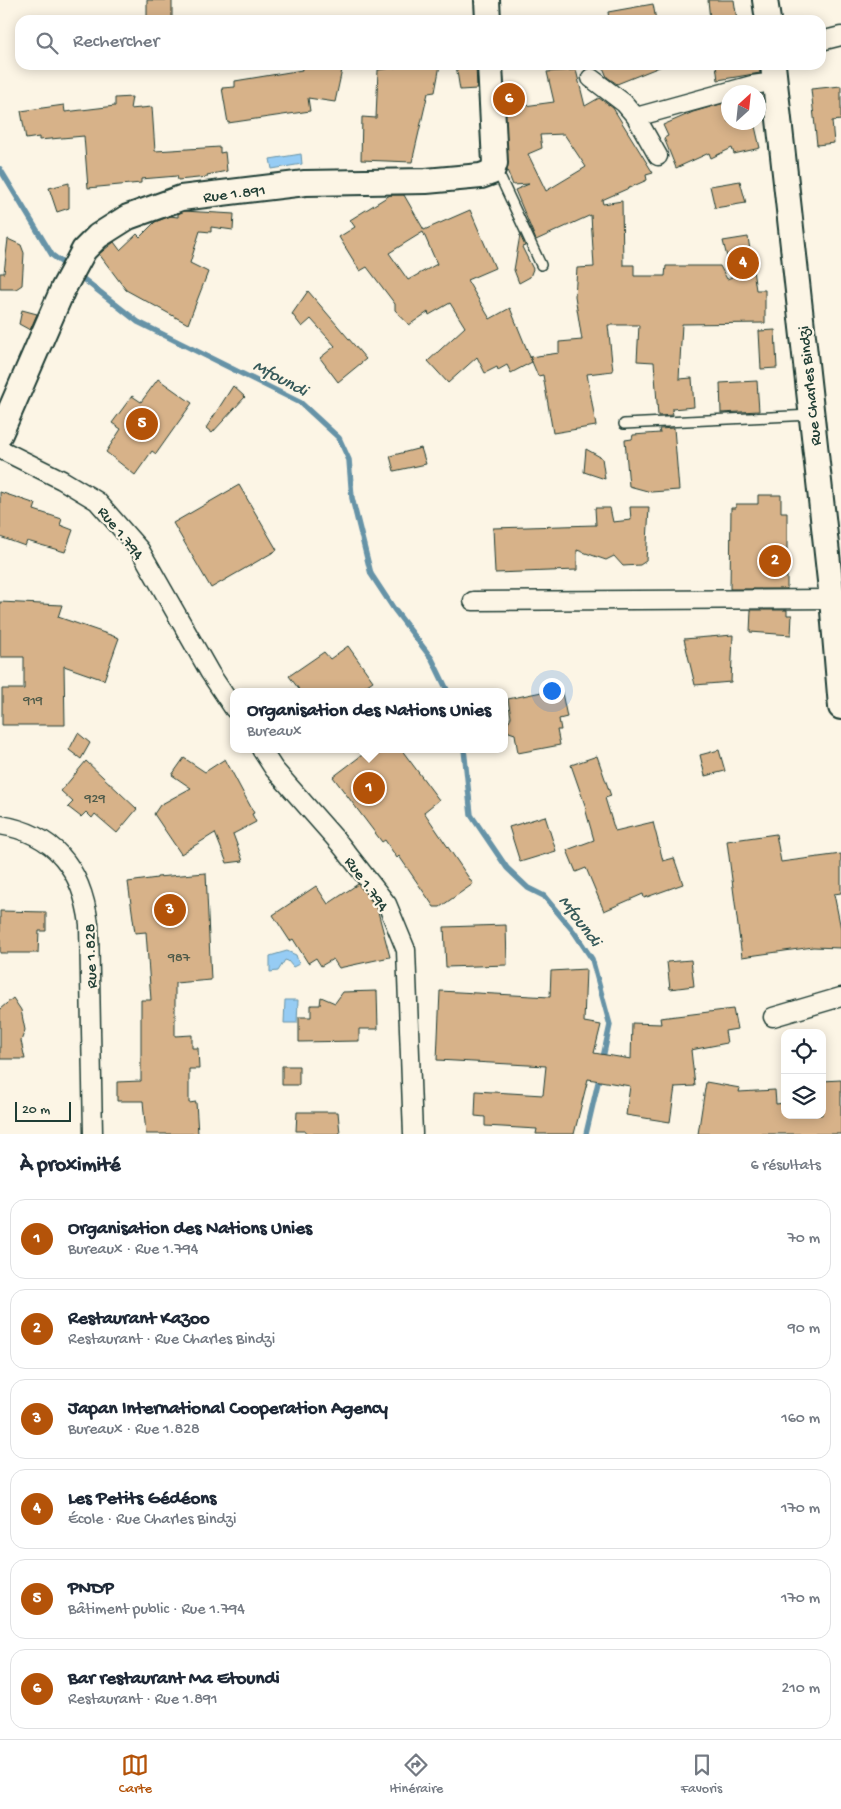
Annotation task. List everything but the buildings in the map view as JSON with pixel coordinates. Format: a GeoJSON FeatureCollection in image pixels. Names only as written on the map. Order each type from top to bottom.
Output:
{"type":"FeatureCollection","features":[{"type":"Feature","properties":{"kind":"street"},"geometry":{"type":"LineString","coordinates":[[487,0],[488,15]]}},
{"type":"Feature","properties":{"kind":"street"},"geometry":{"type":"LineString","coordinates":[[766,0],[768,15]]}},
{"type":"Feature","properties":{"kind":"street"},"geometry":{"type":"LineString","coordinates":[[826,40],[841,36]]}},
{"type":"Feature","properties":{"kind":"street"},"geometry":{"type":"LineString","coordinates":[[490,70],[495,163],[492,172]]}},
{"type":"Feature","properties":{"kind":"street"},"geometry":{"type":"LineString","coordinates":[[636,117],[752,85],[774,74]]}},
{"type":"Feature","properties":{"kind":"street","name":"Rue Charles Bindzi"},"geometry":{"type":"LineString","coordinates":[[774,74],[832,599],[841,708]]}},
{"type":"Feature","properties":{"kind":"street"},"geometry":{"type":"LineString","coordinates":[[591,78],[624,103],[636,117],[658,156]]}},
{"type":"Feature","properties":{"kind":"street","name":"Rue 1.891"},"geometry":{"type":"LineString","coordinates":[[0,434],[63,288],[84,250],[98,236],[128,217],[181,198],[305,183],[426,181],[481,176],[492,172]]}},
{"type":"Feature","properties":{"kind":"street","name":"Rue 1.794"},"geometry":{"type":"LineString","coordinates":[[0,449],[62,480],[97,501],[140,550],[210,673],[230,703]]}},
{"type":"Feature","properties":{"kind":"street"},"geometry":{"type":"LineString","coordinates":[[473,601],[832,599]]}},
{"type":"Feature","properties":{"kind":"street","name":"Rue 1.794"},"geometry":{"type":"LineString","coordinates":[[264,753],[274,769],[340,844],[387,904],[406,950],[413,1134]]}},
{"type":"Feature","properties":{"kind":"street","name":"Rue 1.828"},"geometry":{"type":"LineString","coordinates":[[0,825],[18,828],[36,836],[52,847],[79,880],[86,902],[89,924],[92,1134]]}},
{"type":"Feature","properties":{"kind":"street"},"geometry":{"type":"LineString","coordinates":[[773,1017],[841,997]]}},
{"type":"Feature","properties":{"kind":"lane"},"geometry":{"type":"LineString","coordinates":[[492,172],[501,180],[541,265]]}},
{"type":"Feature","properties":{"kind":"lane"},"geometry":{"type":"LineString","coordinates":[[624,424],[811,415]]}},
{"type":"Feature","properties":{"kind":"water"},"geometry":{"type":"Polygon","coordinates":[[[301,154],[302,164],[272,169],[270,159],[301,154]]]}},
{"type":"Feature","properties":{"kind":"water"},"geometry":{"type":"Polygon","coordinates":[[[287,951],[296,955],[299,964],[293,967],[285,960],[278,971],[270,972],[270,956],[287,951]]]}},
{"type":"Feature","properties":{"kind":"water"},"geometry":{"type":"Polygon","coordinates":[[[285,1000],[298,1000],[297,1023],[284,1023],[285,1000]]]}},
{"type":"Feature","properties":{"kind":"waterway","name":"Mfoundi"},"geometry":{"type":"LineString","coordinates":[[0,169],[52,255],[68,267]]}},
{"type":"Feature","properties":{"kind":"waterway","name":"Mfoundi"},"geometry":{"type":"LineString","coordinates":[[77,274],[138,322],[301,403],[339,438],[349,460],[352,498],[371,574],[394,609],[432,659],[446,688]]}},
{"type":"Feature","properties":{"kind":"waterway","name":"Mfoundi"},"geometry":{"type":"LineString","coordinates":[[464,753],[471,815],[507,868],[528,888],[544,896],[574,932],[592,959],[610,1025],[602,1062]]}},
{"type":"Feature","properties":{"kind":"waterway","name":"Mfoundi"},"geometry":{"type":"LineString","coordinates":[[586,1134],[600,1074]]}},
{"type":"Feature","properties":{"kind":"place","name":"Bar restaurant Ma Etoundi"},"geometry":{"type":"Point","coordinates":[509,99]}},
{"type":"Feature","properties":{"kind":"place","name":"Les Petits Gédéons"},"geometry":{"type":"Point","coordinates":[743,263]}},
{"type":"Feature","properties":{"kind":"place","name":"PNDP"},"geometry":{"type":"Point","coordinates":[142,424]}},
{"type":"Feature","properties":{"kind":"place","name":"Restaurant Kazoo"},"geometry":{"type":"Point","coordinates":[775,561]}},
{"type":"Feature","properties":{"kind":"place","name":"Organisation des Nations Unies"},"geometry":{"type":"Point","coordinates":[369,788]}},
{"type":"Feature","properties":{"kind":"place","name":"Japan International Cooperation Agency"},"geometry":{"type":"Point","coordinates":[170,910]}}]}
